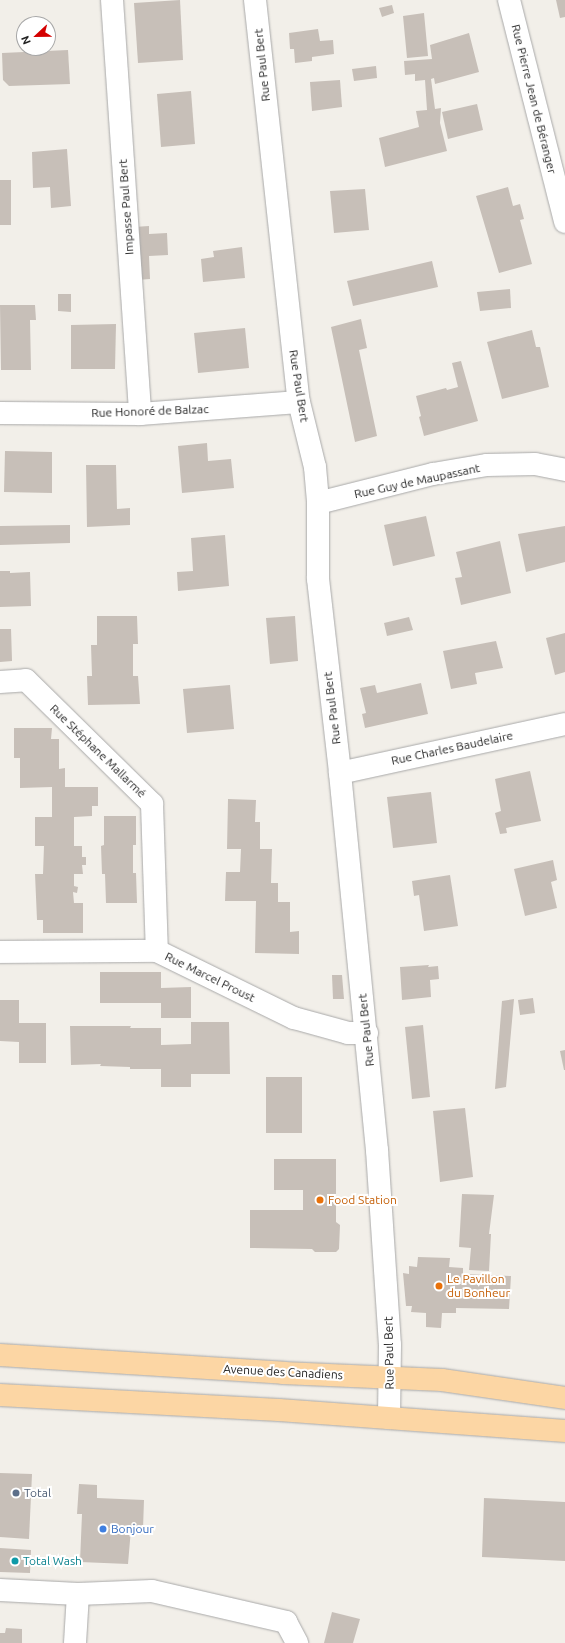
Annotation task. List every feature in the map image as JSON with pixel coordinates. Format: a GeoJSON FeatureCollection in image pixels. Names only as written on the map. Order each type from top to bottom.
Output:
{"type":"FeatureCollection","features":[{"type":"Feature","properties":{"kind":"main road","name":"Avenue des Canadiens"},"geometry":{"type":"LineString","coordinates":[[0,1355],[283,1373],[442,1380],[565,1398]]}},
{"type":"Feature","properties":{"kind":"main road"},"geometry":{"type":"LineString","coordinates":[[0,1395],[389,1418],[565,1432]]}},
{"type":"Feature","properties":{"kind":"street","name":"Impasse Paul Bert"},"geometry":{"type":"LineString","coordinates":[[112,0],[140,414]]}},
{"type":"Feature","properties":{"kind":"street","name":"Rue Paul Bert"},"geometry":{"type":"LineString","coordinates":[[255,0],[299,402],[315,467],[318,503],[318,579],[340,773],[378,1150],[390,1345],[389,1418]]}},
{"type":"Feature","properties":{"kind":"street","name":"Rue Pierre Jean de Béranger"},"geometry":{"type":"LineString","coordinates":[[509,0],[565,222]]}},
{"type":"Feature","properties":{"kind":"street","name":"Rue Honoré de Balzac"},"geometry":{"type":"LineString","coordinates":[[0,413],[140,414],[299,402]]}},
{"type":"Feature","properties":{"kind":"street","name":"Rue Guy de Maupassant"},"geometry":{"type":"LineString","coordinates":[[318,503],[434,474],[487,465],[535,464],[565,470]]}},
{"type":"Feature","properties":{"kind":"street","name":"Rue Stéphane Mallarmé"},"geometry":{"type":"LineString","coordinates":[[0,682],[26,680],[152,804],[158,951]]}},
{"type":"Feature","properties":{"kind":"street","name":"Rue Charles Baudelaire"},"geometry":{"type":"LineString","coordinates":[[340,773],[565,724]]}},
{"type":"Feature","properties":{"kind":"street","name":"Rue Marcel Proust"},"geometry":{"type":"LineString","coordinates":[[0,952],[158,951],[294,1018],[348,1033],[367,1033]]}},
{"type":"Feature","properties":{"kind":"street"},"geometry":{"type":"LineString","coordinates":[[0,1590],[78,1594],[152,1591],[286,1622],[297,1643]]}},
{"type":"Feature","properties":{"kind":"street"},"geometry":{"type":"LineString","coordinates":[[75,1643],[78,1594]]}},
{"type":"Feature","properties":{"kind":"building"},"geometry":{"type":"Polygon","coordinates":[[[180,0],[183,60],[138,63],[134,3],[180,0]]]}},
{"type":"Feature","properties":{"kind":"building"},"geometry":{"type":"Polygon","coordinates":[[[556,0],[565,0],[565,17],[560,18],[556,0]]]}},
{"type":"Feature","properties":{"kind":"building"},"geometry":{"type":"Polygon","coordinates":[[[392,5],[394,13],[382,17],[379,8],[392,5]]]}},
{"type":"Feature","properties":{"kind":"building"},"geometry":{"type":"Polygon","coordinates":[[[424,13],[428,56],[407,58],[403,16],[424,13]]]}},
{"type":"Feature","properties":{"kind":"building"},"geometry":{"type":"Polygon","coordinates":[[[318,29],[320,41],[333,40],[334,54],[312,57],[312,61],[295,63],[294,49],[290,49],[289,33],[318,29]]]}},
{"type":"Feature","properties":{"kind":"building"},"geometry":{"type":"Polygon","coordinates":[[[469,33],[479,72],[435,84],[434,78],[431,79],[435,109],[441,108],[440,123],[447,151],[385,167],[379,138],[419,127],[416,111],[427,110],[425,80],[415,81],[415,74],[405,75],[404,61],[432,59],[430,45],[469,33]]]}},
{"type":"Feature","properties":{"kind":"building"},"geometry":{"type":"Polygon","coordinates":[[[68,50],[70,84],[9,86],[3,80],[2,53],[16,52],[16,56],[56,56],[56,51],[68,50]]]}},
{"type":"Feature","properties":{"kind":"building"},"geometry":{"type":"Polygon","coordinates":[[[376,66],[377,78],[354,81],[352,69],[376,66]]]}},
{"type":"Feature","properties":{"kind":"building"},"geometry":{"type":"Polygon","coordinates":[[[340,80],[342,107],[312,111],[310,82],[340,80]]]}},
{"type":"Feature","properties":{"kind":"building"},"geometry":{"type":"Polygon","coordinates":[[[191,91],[195,144],[161,147],[157,94],[191,91]]]}},
{"type":"Feature","properties":{"kind":"building"},"geometry":{"type":"Polygon","coordinates":[[[477,104],[483,130],[448,139],[442,112],[477,104]]]}},
{"type":"Feature","properties":{"kind":"building"},"geometry":{"type":"Polygon","coordinates":[[[67,149],[71,206],[51,208],[50,187],[33,188],[32,152],[67,149]]]}},
{"type":"Feature","properties":{"kind":"building"},"geometry":{"type":"Polygon","coordinates":[[[0,180],[11,180],[11,225],[0,225],[0,180]]]}},
{"type":"Feature","properties":{"kind":"building"},"geometry":{"type":"Polygon","coordinates":[[[508,187],[513,206],[520,204],[524,219],[520,220],[532,264],[499,273],[476,196],[508,187]]]}},
{"type":"Feature","properties":{"kind":"building"},"geometry":{"type":"Polygon","coordinates":[[[365,189],[369,230],[334,233],[330,191],[365,189]]]}},
{"type":"Feature","properties":{"kind":"building"},"geometry":{"type":"Polygon","coordinates":[[[149,226],[149,234],[167,233],[168,255],[149,256],[150,279],[137,280],[134,227],[149,226]]]}},
{"type":"Feature","properties":{"kind":"building"},"geometry":{"type":"Polygon","coordinates":[[[242,247],[245,278],[203,282],[201,259],[214,257],[213,251],[242,247]]]}},
{"type":"Feature","properties":{"kind":"building"},"geometry":{"type":"Polygon","coordinates":[[[432,261],[438,287],[353,306],[347,281],[432,261]]]}},
{"type":"Feature","properties":{"kind":"building"},"geometry":{"type":"Polygon","coordinates":[[[510,289],[511,308],[480,311],[477,292],[510,289]]]}},
{"type":"Feature","properties":{"kind":"building"},"geometry":{"type":"Polygon","coordinates":[[[58,294],[71,294],[71,312],[58,311],[58,294]]]}},
{"type":"Feature","properties":{"kind":"building"},"geometry":{"type":"Polygon","coordinates":[[[0,305],[35,305],[36,320],[30,320],[31,370],[1,370],[0,305]]]}},
{"type":"Feature","properties":{"kind":"building"},"geometry":{"type":"Polygon","coordinates":[[[361,319],[367,348],[359,350],[377,436],[355,442],[331,327],[361,319]]]}},
{"type":"Feature","properties":{"kind":"building"},"geometry":{"type":"Polygon","coordinates":[[[116,324],[115,369],[71,369],[71,325],[116,324]]]}},
{"type":"Feature","properties":{"kind":"building"},"geometry":{"type":"Polygon","coordinates":[[[245,328],[249,368],[198,373],[194,333],[245,328]]]}},
{"type":"Feature","properties":{"kind":"building"},"geometry":{"type":"Polygon","coordinates":[[[532,330],[536,347],[540,347],[549,387],[502,399],[487,342],[532,330]]]}},
{"type":"Feature","properties":{"kind":"building"},"geometry":{"type":"Polygon","coordinates":[[[461,361],[478,421],[424,436],[416,396],[446,388],[447,390],[458,387],[452,363],[461,361]]]}},
{"type":"Feature","properties":{"kind":"building"},"geometry":{"type":"Polygon","coordinates":[[[207,443],[208,461],[231,459],[234,488],[182,493],[178,446],[207,443]]]}},
{"type":"Feature","properties":{"kind":"building"},"geometry":{"type":"Polygon","coordinates":[[[5,451],[52,452],[52,493],[4,492],[5,451]]]}},
{"type":"Feature","properties":{"kind":"building"},"geometry":{"type":"Polygon","coordinates":[[[86,465],[116,465],[117,509],[130,508],[130,525],[87,527],[86,465]]]}},
{"type":"Feature","properties":{"kind":"building"},"geometry":{"type":"Polygon","coordinates":[[[426,516],[435,556],[393,566],[384,525],[426,516]]]}},
{"type":"Feature","properties":{"kind":"building"},"geometry":{"type":"Polygon","coordinates":[[[70,525],[70,543],[0,545],[0,526],[70,525]]]}},
{"type":"Feature","properties":{"kind":"building"},"geometry":{"type":"Polygon","coordinates":[[[565,526],[565,562],[526,572],[518,534],[565,526]]]}},
{"type":"Feature","properties":{"kind":"building"},"geometry":{"type":"Polygon","coordinates":[[[225,535],[229,586],[178,591],[177,572],[193,571],[191,538],[225,535]]]}},
{"type":"Feature","properties":{"kind":"building"},"geometry":{"type":"Polygon","coordinates":[[[500,541],[511,593],[461,605],[455,578],[462,577],[456,552],[500,541]]]}},
{"type":"Feature","properties":{"kind":"building"},"geometry":{"type":"Polygon","coordinates":[[[0,571],[10,571],[10,573],[30,572],[31,606],[0,607],[0,571]]]}},
{"type":"Feature","properties":{"kind":"building"},"geometry":{"type":"Polygon","coordinates":[[[97,616],[137,616],[138,644],[133,644],[133,676],[138,676],[140,704],[88,705],[87,676],[92,676],[91,645],[97,645],[97,616]]]}},
{"type":"Feature","properties":{"kind":"building"},"geometry":{"type":"Polygon","coordinates":[[[295,616],[298,661],[270,664],[266,618],[295,616]]]}},
{"type":"Feature","properties":{"kind":"building"},"geometry":{"type":"Polygon","coordinates":[[[409,617],[413,630],[387,636],[384,623],[409,617]]]}},
{"type":"Feature","properties":{"kind":"building"},"geometry":{"type":"Polygon","coordinates":[[[0,629],[11,629],[12,661],[0,662],[0,629]]]}},
{"type":"Feature","properties":{"kind":"building"},"geometry":{"type":"Polygon","coordinates":[[[565,633],[565,672],[555,675],[546,638],[565,633]]]}},
{"type":"Feature","properties":{"kind":"building"},"geometry":{"type":"Polygon","coordinates":[[[496,641],[503,668],[475,673],[477,684],[451,689],[443,651],[496,641]]]}},
{"type":"Feature","properties":{"kind":"building"},"geometry":{"type":"Polygon","coordinates":[[[421,683],[428,714],[365,728],[362,714],[366,713],[360,688],[375,685],[377,693],[421,683]]]}},
{"type":"Feature","properties":{"kind":"building"},"geometry":{"type":"Polygon","coordinates":[[[230,685],[234,729],[187,733],[183,689],[230,685]]]}},
{"type":"Feature","properties":{"kind":"building"},"geometry":{"type":"Polygon","coordinates":[[[14,728],[52,728],[51,739],[59,739],[59,769],[65,768],[65,787],[98,787],[98,806],[92,806],[92,816],[74,817],[74,846],[82,846],[82,857],[86,857],[86,865],[82,865],[83,874],[74,874],[74,886],[78,887],[77,893],[73,892],[74,903],[83,903],[83,933],[43,933],[43,920],[37,920],[35,874],[43,874],[44,846],[35,846],[35,817],[52,817],[52,787],[20,788],[20,758],[14,758],[14,728]]]}},
{"type":"Feature","properties":{"kind":"building"},"geometry":{"type":"Polygon","coordinates":[[[530,771],[541,821],[506,828],[507,833],[500,834],[495,813],[501,811],[495,779],[530,771]]]}},
{"type":"Feature","properties":{"kind":"building"},"geometry":{"type":"Polygon","coordinates":[[[431,792],[437,843],[393,848],[387,797],[431,792]]]}},
{"type":"Feature","properties":{"kind":"building"},"geometry":{"type":"Polygon","coordinates":[[[228,799],[256,800],[255,822],[260,822],[260,849],[272,849],[271,883],[278,883],[278,902],[290,902],[290,932],[299,931],[299,954],[255,953],[256,901],[225,901],[226,872],[240,872],[241,849],[227,849],[228,799]]]}},
{"type":"Feature","properties":{"kind":"building"},"geometry":{"type":"Polygon","coordinates":[[[104,816],[136,816],[136,845],[133,845],[133,873],[136,873],[137,903],[106,903],[105,874],[102,874],[101,846],[104,845],[104,816]]]}},
{"type":"Feature","properties":{"kind":"building"},"geometry":{"type":"Polygon","coordinates":[[[553,860],[557,880],[551,882],[557,908],[525,916],[514,869],[553,860]]]}},
{"type":"Feature","properties":{"kind":"building"},"geometry":{"type":"Polygon","coordinates":[[[450,875],[458,926],[424,931],[419,895],[414,896],[412,881],[450,875]]]}},
{"type":"Feature","properties":{"kind":"building"},"geometry":{"type":"Polygon","coordinates":[[[429,965],[428,967],[438,966],[439,979],[430,980],[431,997],[402,1000],[400,967],[429,965]]]}},
{"type":"Feature","properties":{"kind":"building"},"geometry":{"type":"Polygon","coordinates":[[[100,972],[161,972],[161,988],[191,987],[191,1018],[161,1018],[161,1003],[100,1003],[100,972]]]}},
{"type":"Feature","properties":{"kind":"building"},"geometry":{"type":"Polygon","coordinates":[[[332,975],[342,975],[344,999],[333,999],[332,975]]]}},
{"type":"Feature","properties":{"kind":"building"},"geometry":{"type":"Polygon","coordinates":[[[533,998],[535,1013],[520,1015],[518,1000],[533,998]]]}},
{"type":"Feature","properties":{"kind":"building"},"geometry":{"type":"Polygon","coordinates":[[[514,999],[506,1087],[495,1089],[502,1001],[514,999]]]}},
{"type":"Feature","properties":{"kind":"building"},"geometry":{"type":"Polygon","coordinates":[[[0,1000],[19,1000],[19,1023],[46,1023],[46,1063],[19,1063],[19,1042],[0,1041],[0,1000]]]}},
{"type":"Feature","properties":{"kind":"building"},"geometry":{"type":"Polygon","coordinates":[[[191,1022],[229,1022],[230,1074],[191,1074],[191,1087],[161,1087],[161,1069],[130,1069],[130,1067],[100,1066],[101,1064],[71,1065],[70,1026],[131,1026],[130,1028],[161,1028],[161,1045],[191,1044],[191,1022]]]}},
{"type":"Feature","properties":{"kind":"building"},"geometry":{"type":"Polygon","coordinates":[[[423,1025],[430,1097],[412,1099],[405,1027],[423,1025]]]}},
{"type":"Feature","properties":{"kind":"building"},"geometry":{"type":"Polygon","coordinates":[[[565,1050],[565,1070],[564,1070],[560,1051],[565,1050]]]}},
{"type":"Feature","properties":{"kind":"building"},"geometry":{"type":"Polygon","coordinates":[[[266,1077],[302,1077],[302,1133],[266,1133],[266,1077]]]}},
{"type":"Feature","properties":{"kind":"building"},"geometry":{"type":"Polygon","coordinates":[[[465,1108],[473,1177],[440,1182],[433,1111],[465,1108]]]}},
{"type":"Feature","properties":{"kind":"building","name":"Food Station"},"geometry":{"type":"Polygon","coordinates":[[[274,1159],[336,1159],[336,1222],[340,1225],[339,1249],[336,1252],[315,1252],[312,1249],[250,1248],[250,1210],[303,1210],[303,1190],[274,1190],[274,1159]]]}},
{"type":"Feature","properties":{"kind":"building"},"geometry":{"type":"Polygon","coordinates":[[[462,1194],[494,1195],[489,1234],[491,1234],[489,1271],[469,1270],[471,1248],[459,1247],[462,1194]]]}},
{"type":"Feature","properties":{"kind":"building"},"geometry":{"type":"Polygon","coordinates":[[[418,1257],[450,1258],[449,1267],[463,1268],[463,1274],[511,1276],[509,1309],[456,1308],[456,1313],[442,1313],[441,1328],[426,1327],[426,1313],[411,1312],[412,1306],[406,1306],[403,1273],[409,1274],[409,1266],[417,1267],[418,1257]]]}},
{"type":"Feature","properties":{"kind":"building","name":"Total"},"geometry":{"type":"Polygon","coordinates":[[[0,1473],[32,1474],[29,1539],[0,1537],[0,1473]]]}},
{"type":"Feature","properties":{"kind":"building"},"geometry":{"type":"Polygon","coordinates":[[[79,1484],[97,1485],[97,1498],[144,1500],[143,1529],[131,1529],[128,1564],[80,1562],[82,1514],[77,1514],[79,1484]]]}},
{"type":"Feature","properties":{"kind":"building"},"geometry":{"type":"Polygon","coordinates":[[[484,1498],[565,1502],[565,1561],[482,1557],[484,1498]]]}},
{"type":"Feature","properties":{"kind":"building","name":"Total Wash"},"geometry":{"type":"Polygon","coordinates":[[[0,1548],[31,1550],[30,1573],[0,1572],[0,1548]]]}},
{"type":"Feature","properties":{"kind":"building"},"geometry":{"type":"Polygon","coordinates":[[[332,1612],[360,1619],[353,1643],[324,1643],[332,1612]]]}},
{"type":"Feature","properties":{"kind":"building"},"geometry":{"type":"Polygon","coordinates":[[[6,1628],[22,1629],[22,1643],[0,1643],[0,1633],[5,1633],[6,1628]]]}},
{"type":"Feature","properties":{"kind":"place","name":"Food Station"},"geometry":{"type":"Point","coordinates":[320,1200]}},
{"type":"Feature","properties":{"kind":"place","name":"Le Pavillon du Bonheur"},"geometry":{"type":"Point","coordinates":[439,1286]}},
{"type":"Feature","properties":{"kind":"place","name":"Total"},"geometry":{"type":"Point","coordinates":[16,1493]}},
{"type":"Feature","properties":{"kind":"place","name":"Bonjour"},"geometry":{"type":"Point","coordinates":[103,1529]}},
{"type":"Feature","properties":{"kind":"place","name":"Total Wash"},"geometry":{"type":"Point","coordinates":[15,1561]}}]}
